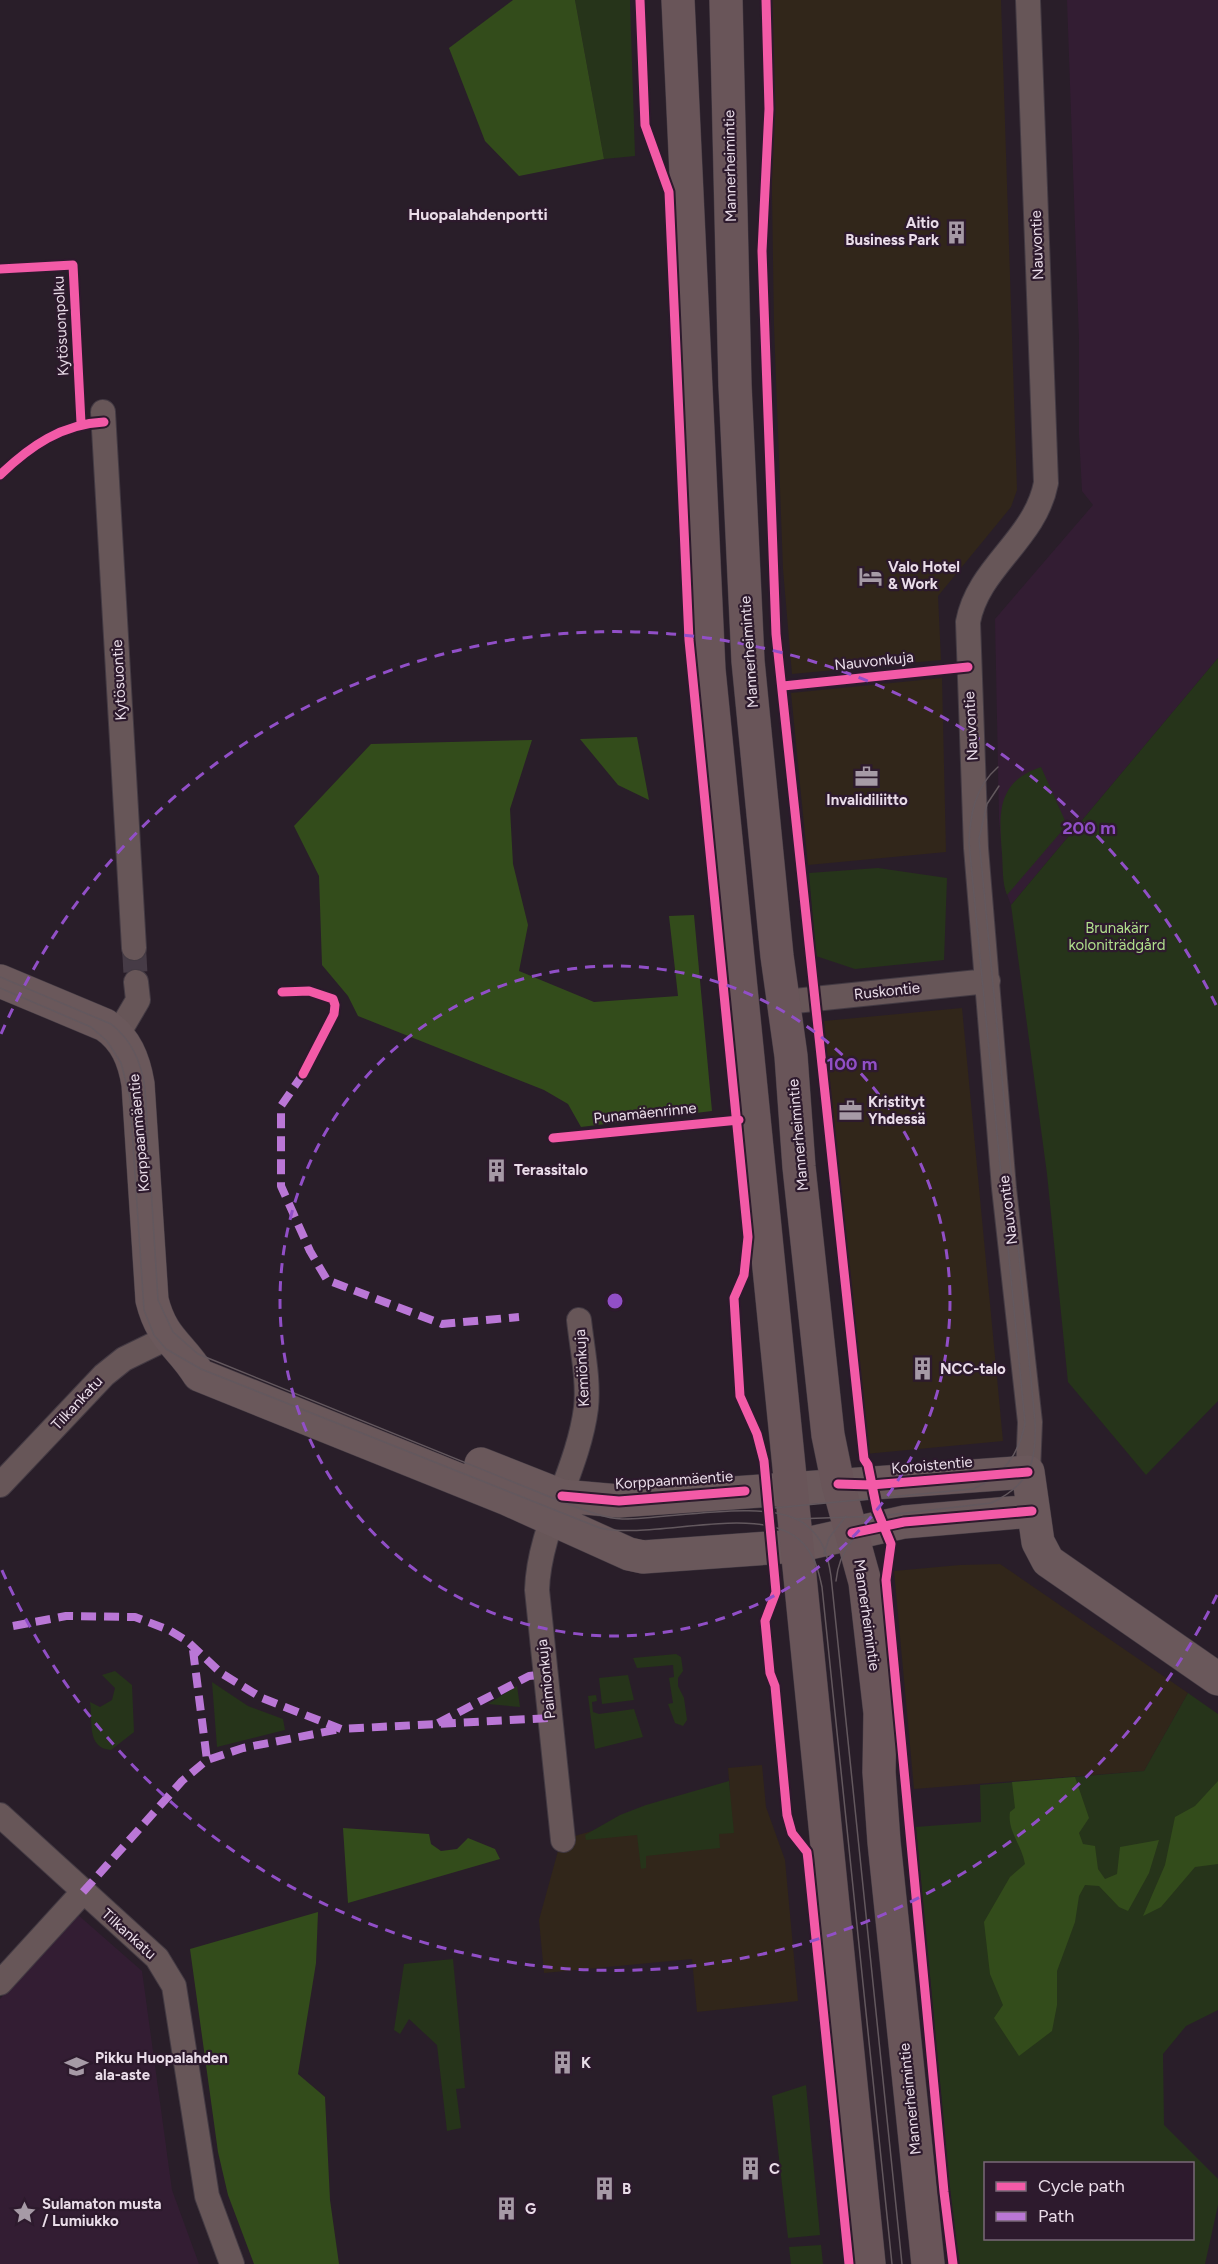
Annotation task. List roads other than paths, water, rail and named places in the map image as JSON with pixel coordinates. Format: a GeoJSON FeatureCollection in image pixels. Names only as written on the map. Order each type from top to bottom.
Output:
{"type":"FeatureCollection","features":[{"type":"Feature","properties":{"kind":"main road"},"geometry":{"type":"LineString","coordinates":[[678,0],[709,670],[789,1488],[797,1546],[869,2264]]}},
{"type":"Feature","properties":{"kind":"main road","name":"Mannerheimintie"},"geometry":{"type":"LineString","coordinates":[[726,0],[735,385],[748,661],[828,1435],[838,1484],[865,1582],[880,1713],[879,1772],[884,1842],[928,2264]]}},
{"type":"Feature","properties":{"kind":"street","name":"Nauvontie"},"geometry":{"type":"LineString","coordinates":[[1028,0],[1047,466],[1039,508],[1031,524],[984,583],[970,608],[968,622],[973,805],[1004,1188],[1030,1422],[1028,1472]]}},
{"type":"Feature","properties":{"kind":"street","name":"Kytösuontie"},"geometry":{"type":"LineString","coordinates":[[104,412],[134,948]]}},
{"type":"Feature","properties":{"kind":"street"},"geometry":{"type":"LineString","coordinates":[[0,981],[93,1019],[118,1034],[138,1000],[136,982]]}},
{"type":"Feature","properties":{"kind":"street","name":"Ruskontie"},"geometry":{"type":"LineString","coordinates":[[785,1002],[988,981]]}},
{"type":"Feature","properties":{"kind":"street","name":"Korppaanmäentie"},"geometry":{"type":"LineString","coordinates":[[118,1034],[136,1071],[151,1292],[157,1318],[199,1375],[557,1508],[629,1554],[643,1557],[797,1546],[852,1533]]}},
{"type":"Feature","properties":{"kind":"street","name":"Kemiönkuja"},"geometry":{"type":"LineString","coordinates":[[557,1508],[586,1407],[579,1320]]}},
{"type":"Feature","properties":{"kind":"street","name":"Tilkankatu"},"geometry":{"type":"LineString","coordinates":[[0,1485],[104,1375],[124,1359],[176,1345]]}},
{"type":"Feature","properties":{"kind":"street","name":"Koroistentie"},"geometry":{"type":"LineString","coordinates":[[838,1484],[872,1485],[1028,1472]]}},
{"type":"Feature","properties":{"kind":"street"},"geometry":{"type":"LineString","coordinates":[[1028,1472],[1038,1542],[1048,1561],[1218,1679]]}},
{"type":"Feature","properties":{"kind":"street","name":"Korppaanmäentie"},"geometry":{"type":"LineString","coordinates":[[557,1508],[838,1484]]}},
{"type":"Feature","properties":{"kind":"street","name":"Paimionkuja"},"geometry":{"type":"LineString","coordinates":[[557,1508],[537,1567],[537,1590],[563,1840]]}},
{"type":"Feature","properties":{"kind":"street"},"geometry":{"type":"LineString","coordinates":[[852,1533],[904,1522],[1032,1511]]}},
{"type":"Feature","properties":{"kind":"street","name":"Tilkankatu"},"geometry":{"type":"LineString","coordinates":[[0,1815],[157,1958],[171,1980],[207,2196],[232,2264]]}},
{"type":"Feature","properties":{"kind":"street"},"geometry":{"type":"LineString","coordinates":[[0,1983],[83,1892]]}},
{"type":"Feature","properties":{"kind":"tunnel"},"geometry":{"type":"LineString","coordinates":[[134,948],[136,982]]}},
{"type":"Feature","properties":{"kind":"tram line"},"geometry":{"type":"LineString","coordinates":[[774,1508],[973,1489],[1001,1471],[1019,1445],[1025,1423],[969,843],[975,802],[984,783],[998,767]]}},
{"type":"Feature","properties":{"kind":"tram line"},"geometry":{"type":"LineString","coordinates":[[795,1519],[880,1516],[991,1503],[1004,1496],[1023,1480],[1032,1460],[1035,1421],[979,839],[987,804],[999,786]]}},
{"type":"Feature","properties":{"kind":"tram line"},"geometry":{"type":"LineString","coordinates":[[0,977],[111,1024],[125,1037],[135,1053],[145,1090],[158,1300],[173,1332],[198,1354],[598,1515],[622,1519],[718,1512],[768,1512],[789,1516],[806,1525],[817,1536],[826,1555],[831,1576],[902,2264]]}},
{"type":"Feature","properties":{"kind":"tram line"},"geometry":{"type":"LineString","coordinates":[[0,988],[91,1027],[107,1041],[121,1063],[130,1098],[144,1310],[154,1335],[166,1349],[201,1369],[600,1528],[624,1531],[741,1523],[767,1526],[790,1533],[807,1548],[815,1562],[822,1587],[892,2264]]}},
{"type":"Feature","properties":{"kind":"tram line"},"geometry":{"type":"LineString","coordinates":[[824,1554],[829,1538],[846,1516]]}},
{"type":"Feature","properties":{"kind":"tram line"},"geometry":{"type":"LineString","coordinates":[[836,1581],[841,1560],[851,1542],[866,1528],[885,1519]]}},
{"type":"Feature","properties":{"kind":"place","name":"Aitio Business Park"},"geometry":{"type":"Point","coordinates":[957,232]}},
{"type":"Feature","properties":{"kind":"place","name":"Valo Hotel & Work"},"geometry":{"type":"Point","coordinates":[870,576]}},
{"type":"Feature","properties":{"kind":"place","name":"Invalidiliitto"},"geometry":{"type":"Point","coordinates":[867,776]}},
{"type":"Feature","properties":{"kind":"place","name":"Kristityt Yhdessä"},"geometry":{"type":"Point","coordinates":[850,1111]}},
{"type":"Feature","properties":{"kind":"place","name":"Terassitalo"},"geometry":{"type":"Point","coordinates":[496,1170]}},
{"type":"Feature","properties":{"kind":"place","name":"NCC-talo"},"geometry":{"type":"Point","coordinates":[922,1369]}},
{"type":"Feature","properties":{"kind":"place","name":"K"},"geometry":{"type":"Point","coordinates":[563,2063]}},
{"type":"Feature","properties":{"kind":"place","name":"Pikku Huopalahden ala-aste"},"geometry":{"type":"Point","coordinates":[77,2067]}},
{"type":"Feature","properties":{"kind":"place","name":"C"},"geometry":{"type":"Point","coordinates":[751,2169]}},
{"type":"Feature","properties":{"kind":"place","name":"B"},"geometry":{"type":"Point","coordinates":[604,2189]}},
{"type":"Feature","properties":{"kind":"place","name":"G"},"geometry":{"type":"Point","coordinates":[507,2209]}},
{"type":"Feature","properties":{"kind":"place","name":"Sulamaton musta / Lumiukko"},"geometry":{"type":"Point","coordinates":[24,2213]}},
{"type":"Feature","properties":{"kind":"district","name":"Huopalahdenportti"},"geometry":{"type":"Point","coordinates":[478,214]}},
{"type":"Feature","properties":{"kind":"park label","name":"Brunakärr koloniträdgård"},"geometry":{"type":"Point","coordinates":[1117,936]}}]}
